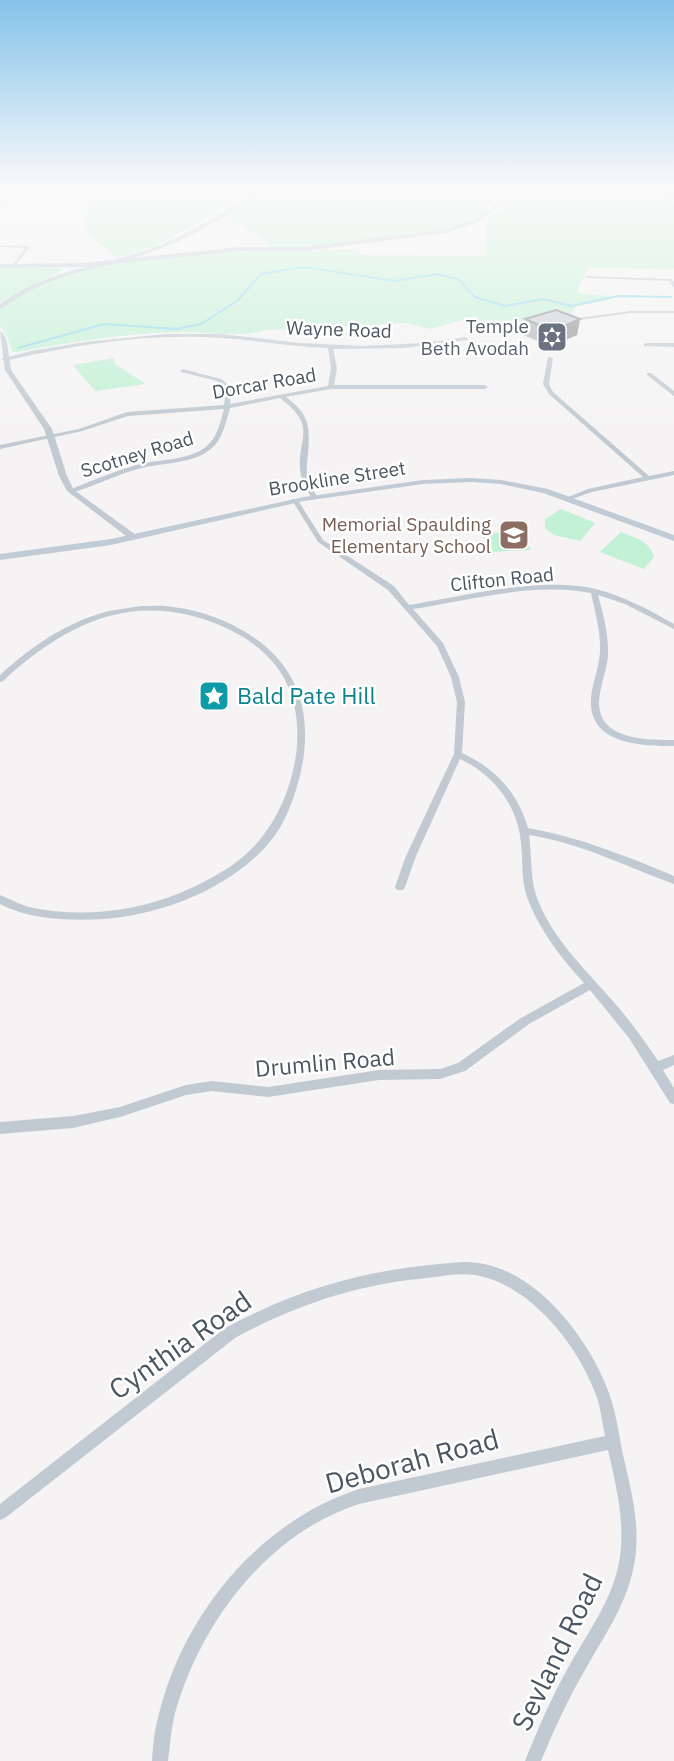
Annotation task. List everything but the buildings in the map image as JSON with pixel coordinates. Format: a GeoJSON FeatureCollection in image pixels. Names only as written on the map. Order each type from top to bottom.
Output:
{"type":"FeatureCollection","features":[{"type":"Feature","properties":{"kind":"main road","name":"Brookline Street"},"geometry":{"type":"LineString","coordinates":[[0,557],[133,537],[295,500],[423,482],[471,480],[518,485],[570,498],[674,538]]}},
{"type":"Feature","properties":{"kind":"street"},"geometry":{"type":"LineString","coordinates":[[0,307],[28,289],[72,272]]}},
{"type":"Feature","properties":{"kind":"street"},"geometry":{"type":"LineString","coordinates":[[587,277],[671,279],[674,286]]}},
{"type":"Feature","properties":{"kind":"street"},"geometry":{"type":"LineString","coordinates":[[580,318],[631,312],[674,312]]}},
{"type":"Feature","properties":{"kind":"street"},"geometry":{"type":"LineString","coordinates":[[0,333],[4,359],[51,436],[63,476],[71,491],[133,537]]}},
{"type":"Feature","properties":{"kind":"street","name":"Wayne Road"},"geometry":{"type":"LineString","coordinates":[[4,359],[86,342],[166,335],[330,347],[414,346],[465,339]]}},
{"type":"Feature","properties":{"kind":"street"},"geometry":{"type":"LineString","coordinates":[[646,345],[674,345]]}},
{"type":"Feature","properties":{"kind":"street"},"geometry":{"type":"LineString","coordinates":[[330,347],[334,368],[331,387]]}},
{"type":"Feature","properties":{"kind":"street"},"geometry":{"type":"LineString","coordinates":[[550,358],[547,384],[551,393],[648,479]]}},
{"type":"Feature","properties":{"kind":"street"},"geometry":{"type":"LineString","coordinates":[[183,371],[225,383],[229,387],[230,397],[226,407]]}},
{"type":"Feature","properties":{"kind":"street"},"geometry":{"type":"LineString","coordinates":[[649,374],[674,394]]}},
{"type":"Feature","properties":{"kind":"street","name":"Dorcar Road"},"geometry":{"type":"LineString","coordinates":[[0,447],[136,412],[226,407],[331,387],[485,387]]}},
{"type":"Feature","properties":{"kind":"street"},"geometry":{"type":"LineString","coordinates":[[282,397],[301,411],[307,426],[304,471],[314,497]]}},
{"type":"Feature","properties":{"kind":"street","name":"Scotney Road"},"geometry":{"type":"LineString","coordinates":[[71,491],[136,467],[202,452],[216,439],[226,407]]}},
{"type":"Feature","properties":{"kind":"street"},"geometry":{"type":"LineString","coordinates":[[570,498],[590,490],[674,473]]}},
{"type":"Feature","properties":{"kind":"street"},"geometry":{"type":"LineString","coordinates":[[295,500],[320,541],[371,572],[410,607],[440,645],[455,677],[461,702],[458,754],[411,856],[400,887]]}},
{"type":"Feature","properties":{"kind":"street","name":"Clifton Road"},"geometry":{"type":"LineString","coordinates":[[410,607],[548,588],[594,592],[635,606],[674,627]]}},
{"type":"Feature","properties":{"kind":"street"},"geometry":{"type":"LineString","coordinates":[[594,592],[604,653],[595,706],[597,716],[621,737],[651,744],[674,743]]}},
{"type":"Feature","properties":{"kind":"street"},"geometry":{"type":"LineString","coordinates":[[0,899],[35,911],[102,915],[134,912],[206,886],[236,869],[256,852],[274,830],[289,805],[301,746],[295,692],[285,673],[250,637],[220,621],[191,611],[152,606],[133,607],[92,618],[50,638],[2,674]]}},
{"type":"Feature","properties":{"kind":"street"},"geometry":{"type":"LineString","coordinates":[[458,754],[471,759],[495,778],[508,794],[524,831],[530,890],[544,922],[618,1014],[656,1067],[674,1099]]}},
{"type":"Feature","properties":{"kind":"street"},"geometry":{"type":"LineString","coordinates":[[524,831],[552,835],[612,854],[674,880]]}},
{"type":"Feature","properties":{"kind":"street","name":"Drumlin Road"},"geometry":{"type":"LineString","coordinates":[[0,1128],[72,1122],[120,1112],[186,1090],[212,1086],[268,1092],[379,1075],[440,1074],[461,1067],[525,1021],[592,984]]}},
{"type":"Feature","properties":{"kind":"street"},"geometry":{"type":"LineString","coordinates":[[656,1067],[674,1060]]}},
{"type":"Feature","properties":{"kind":"street","name":"Cynthia Road"},"geometry":{"type":"LineString","coordinates":[[0,1513],[230,1333],[270,1310],[314,1293],[412,1272],[476,1268],[500,1276],[525,1291],[571,1334],[589,1363],[602,1392],[613,1442]]}},
{"type":"Feature","properties":{"kind":"street","name":"Deborah Road"},"geometry":{"type":"LineString","coordinates":[[160,1761],[167,1715],[184,1664],[216,1605],[275,1544],[315,1514],[357,1496],[528,1457],[613,1442]]}},
{"type":"Feature","properties":{"kind":"street","name":"Sevland Road"},"geometry":{"type":"LineString","coordinates":[[533,1761],[578,1666],[610,1616],[621,1590],[628,1554],[628,1510],[613,1442]]}},
{"type":"Feature","properties":{"kind":"green space"},"geometry":{"type":"Polygon","coordinates":[[[0,272],[59,272],[0,302],[0,272]]]}},
{"type":"Feature","properties":{"kind":"green space"},"geometry":{"type":"Polygon","coordinates":[[[70,272],[586,272],[577,291],[612,299],[575,307],[570,318],[526,321],[486,329],[476,328],[477,321],[469,318],[431,329],[405,323],[233,334],[158,333],[13,352],[0,326],[0,310],[26,292],[70,272]]]}},
{"type":"Feature","properties":{"kind":"green space"},"geometry":{"type":"Polygon","coordinates":[[[114,358],[115,364],[146,384],[95,391],[73,365],[114,358]]]}},
{"type":"Feature","properties":{"kind":"green space"},"geometry":{"type":"Polygon","coordinates":[[[561,509],[595,523],[580,541],[554,535],[545,528],[545,519],[561,509]]]}},
{"type":"Feature","properties":{"kind":"green space"},"geometry":{"type":"Polygon","coordinates":[[[520,531],[531,550],[490,552],[482,534],[520,531]]]}},
{"type":"Feature","properties":{"kind":"green space"},"geometry":{"type":"Polygon","coordinates":[[[621,532],[649,547],[654,557],[644,569],[600,552],[621,532]]]}},
{"type":"Feature","properties":{"kind":"waterway"},"geometry":{"type":"LineString","coordinates":[[18,348],[104,324],[177,329],[201,324],[237,301],[261,274],[272,272]]}},
{"type":"Feature","properties":{"kind":"waterway"},"geometry":{"type":"LineString","coordinates":[[338,272],[395,281],[437,274],[458,279],[475,297],[505,306],[543,299],[571,306],[618,296],[671,297]]}},
{"type":"Feature","properties":{"kind":"place","name":"Temple Beth Avodah"},"geometry":{"type":"Point","coordinates":[552,337]}},
{"type":"Feature","properties":{"kind":"place","name":"Memorial Spaulding Elementary School"},"geometry":{"type":"Point","coordinates":[514,535]}},
{"type":"Feature","properties":{"kind":"place","name":"Bald Pate Hill"},"geometry":{"type":"Point","coordinates":[214,696]}}]}
